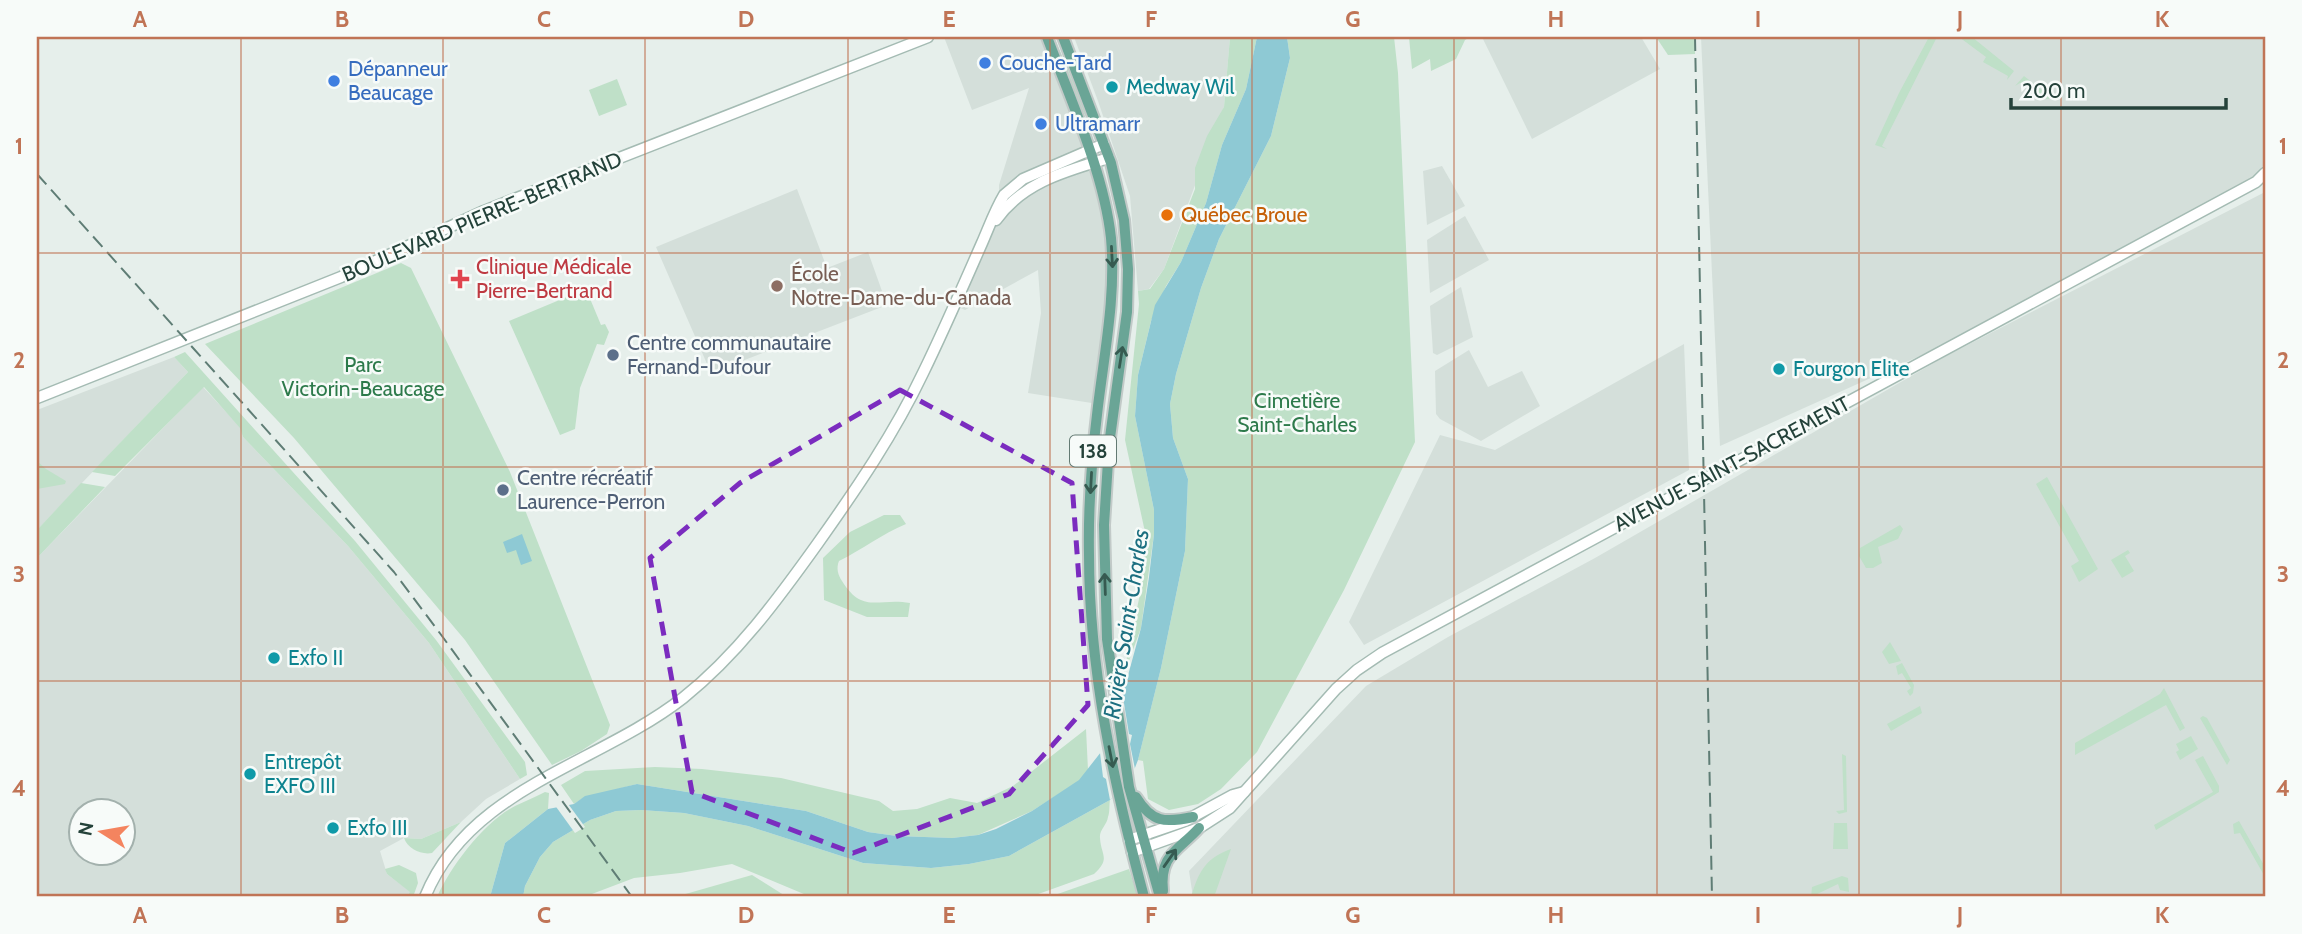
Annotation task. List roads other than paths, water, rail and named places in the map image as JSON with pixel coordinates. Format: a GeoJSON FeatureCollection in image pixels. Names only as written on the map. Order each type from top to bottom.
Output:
{"type":"FeatureCollection","features":[{"type":"Feature","properties":{"kind":"main road","name":"BOULEVARD PIERRE-BERTRAND"},"geometry":{"type":"LineString","coordinates":[[37,398],[328,282],[484,211],[928,37]]}},
{"type":"Feature","properties":{"kind":"main road","name":"138"},"geometry":{"type":"LineString","coordinates":[[1047,37],[1089,150],[1106,207],[1112,262],[1112,308],[1093,448],[1089,525],[1091,632],[1102,714],[1119,801],[1144,897]]}},
{"type":"Feature","properties":{"kind":"main road","name":"138"},"geometry":{"type":"LineString","coordinates":[[1063,37],[1109,158],[1124,220],[1128,269],[1125,328],[1109,445],[1104,525],[1107,639],[1114,701],[1129,788],[1162,897]]}},
{"type":"Feature","properties":{"kind":"main road"},"geometry":{"type":"LineString","coordinates":[[425,897],[434,875],[448,856],[489,814],[541,780],[653,719],[711,674],[754,629],[883,449],[914,393],[997,207],[1012,187],[1023,179],[1104,144]]}},
{"type":"Feature","properties":{"kind":"main road"},"geometry":{"type":"LineString","coordinates":[[983,242],[1003,210],[1023,192],[1052,177],[1109,158]]}},
{"type":"Feature","properties":{"kind":"main road","name":"AVENUE SAINT-SACREMENT"},"geometry":{"type":"LineString","coordinates":[[1130,846],[1199,828],[1230,808],[1336,689],[1382,653],[2260,181],[2265,173]]}},
{"type":"Feature","properties":{"kind":"main road"},"geometry":{"type":"LineString","coordinates":[[1129,788],[1152,816],[1167,821],[1193,817]]}},
{"type":"Feature","properties":{"kind":"main road","name":"AVENUE SAINT-SACREMENT"},"geometry":{"type":"LineString","coordinates":[[1144,842],[1233,795],[1244,792]]}},
{"type":"Feature","properties":{"kind":"main road"},"geometry":{"type":"LineString","coordinates":[[1162,897],[1162,872],[1168,856],[1199,828]]}},
{"type":"Feature","properties":{"kind":"water","name":"Rivière Saint-Charles"},"geometry":{"type":"Polygon","coordinates":[[[1257,37],[1287,37],[1290,58],[1271,136],[1219,239],[1201,288],[1176,374],[1170,404],[1173,438],[1188,479],[1185,551],[1161,668],[1138,760],[1129,783],[1110,800],[1009,856],[931,868],[863,863],[748,826],[684,813],[616,811],[590,820],[553,842],[540,857],[525,886],[523,897],[490,897],[505,843],[548,809],[574,804],[585,796],[637,784],[806,811],[868,832],[952,838],[978,835],[996,829],[1032,811],[1079,780],[1101,752],[1127,679],[1141,628],[1149,577],[1154,510],[1135,416],[1138,375],[1155,305],[1181,262],[1206,203],[1222,145],[1246,89],[1257,37]]]}},
{"type":"Feature","properties":{"kind":"water"},"geometry":{"type":"Polygon","coordinates":[[[522,534],[532,561],[521,565],[516,550],[507,553],[503,542],[522,534]]]}},
{"type":"Feature","properties":{"kind":"railway"},"geometry":{"type":"LineString","coordinates":[[1695,37],[1712,897]]}},
{"type":"Feature","properties":{"kind":"railway"},"geometry":{"type":"LineString","coordinates":[[37,174],[394,572],[632,897]]}},
{"type":"Feature","properties":{"kind":"place","name":"Couche-Tard"},"geometry":{"type":"Point","coordinates":[985,63]}},
{"type":"Feature","properties":{"kind":"place","name":"Dépanneur Beaucage"},"geometry":{"type":"Point","coordinates":[334,81]}},
{"type":"Feature","properties":{"kind":"place","name":"Medway Wil"},"geometry":{"type":"Point","coordinates":[1112,87]}},
{"type":"Feature","properties":{"kind":"place","name":"Ultramarr"},"geometry":{"type":"Point","coordinates":[1041,124]}},
{"type":"Feature","properties":{"kind":"place","name":"Québec Broue"},"geometry":{"type":"Point","coordinates":[1167,215]}},
{"type":"Feature","properties":{"kind":"place","name":"Clinique Médicale Pierre-Bertrand"},"geometry":{"type":"Point","coordinates":[460,279]}},
{"type":"Feature","properties":{"kind":"place","name":"École Notre-Dame-du-Canada"},"geometry":{"type":"Point","coordinates":[777,286]}},
{"type":"Feature","properties":{"kind":"place","name":"Centre communautaire Fernand-Dufour"},"geometry":{"type":"Point","coordinates":[613,355]}},
{"type":"Feature","properties":{"kind":"place","name":"Fourgon Elite"},"geometry":{"type":"Point","coordinates":[1779,369]}},
{"type":"Feature","properties":{"kind":"place","name":"Centre récréatif Laurence-Perron"},"geometry":{"type":"Point","coordinates":[503,490]}},
{"type":"Feature","properties":{"kind":"place","name":"Exfo II"},"geometry":{"type":"Point","coordinates":[274,658]}},
{"type":"Feature","properties":{"kind":"place","name":"Entrepôt EXFO III"},"geometry":{"type":"Point","coordinates":[250,774]}},
{"type":"Feature","properties":{"kind":"place","name":"Exfo III"},"geometry":{"type":"Point","coordinates":[333,828]}},
{"type":"Feature","properties":{"kind":"park label","name":"Parc Victorin-Beaucage"},"geometry":{"type":"Point","coordinates":[363,377]}},
{"type":"Feature","properties":{"kind":"park label","name":"Cimetière Saint-Charles"},"geometry":{"type":"Point","coordinates":[1297,413]}}]}
